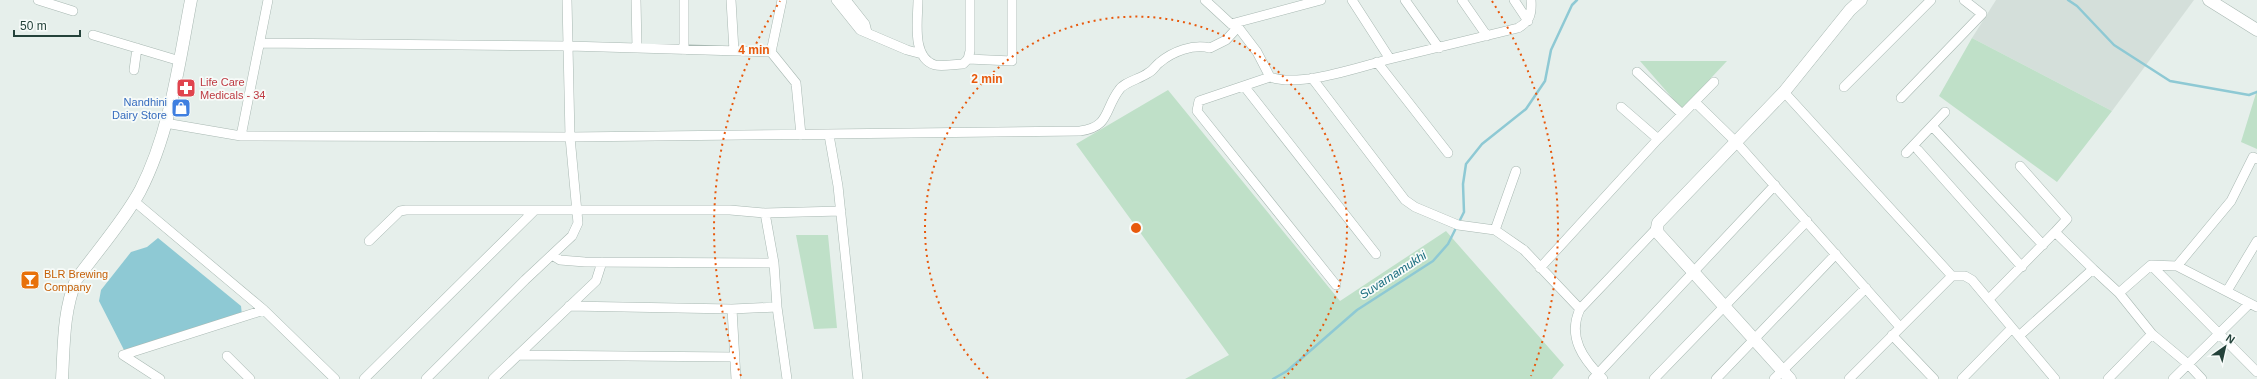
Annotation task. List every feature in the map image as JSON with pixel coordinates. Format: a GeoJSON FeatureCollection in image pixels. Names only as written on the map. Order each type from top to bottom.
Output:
{"type":"FeatureCollection","features":[{"type":"Feature","properties":{"kind":"street"},"geometry":{"type":"LineString","coordinates":[[38,0],[62,3],[73,11]]}},
{"type":"Feature","properties":{"kind":"street"},"geometry":{"type":"LineString","coordinates":[[62,379],[65,316],[71,292],[76,280],[134,201],[151,166],[175,91],[191,0]]}},
{"type":"Feature","properties":{"kind":"street"},"geometry":{"type":"LineString","coordinates":[[241,136],[268,0]]}},
{"type":"Feature","properties":{"kind":"street"},"geometry":{"type":"LineString","coordinates":[[426,379],[572,236],[578,223],[570,137],[567,0]]}},
{"type":"Feature","properties":{"kind":"street"},"geometry":{"type":"LineString","coordinates":[[636,0],[637,48]]}},
{"type":"Feature","properties":{"kind":"street"},"geometry":{"type":"LineString","coordinates":[[684,0],[684,50]]}},
{"type":"Feature","properties":{"kind":"street"},"geometry":{"type":"LineString","coordinates":[[731,0],[734,51]]}},
{"type":"Feature","properties":{"kind":"street"},"geometry":{"type":"LineString","coordinates":[[771,52],[782,0]]}},
{"type":"Feature","properties":{"kind":"street"},"geometry":{"type":"LineString","coordinates":[[836,0],[854,24],[867,32],[907,50],[922,54]]}},
{"type":"Feature","properties":{"kind":"street"},"geometry":{"type":"LineString","coordinates":[[846,0],[865,24],[867,32]]}},
{"type":"Feature","properties":{"kind":"street"},"geometry":{"type":"LineString","coordinates":[[918,0],[918,47],[927,61],[936,65],[963,64],[968,59],[970,51],[970,0]]}},
{"type":"Feature","properties":{"kind":"street"},"geometry":{"type":"LineString","coordinates":[[968,59],[1012,62],[1012,0]]}},
{"type":"Feature","properties":{"kind":"street"},"geometry":{"type":"LineString","coordinates":[[1205,0],[1235,26],[1257,52],[1270,77]]}},
{"type":"Feature","properties":{"kind":"street"},"geometry":{"type":"LineString","coordinates":[[164,123],[241,136],[570,137],[829,135],[1053,133],[1093,129],[1103,122],[1119,89],[1150,73],[1159,62],[1176,52],[1198,45],[1210,48],[1226,40],[1235,26],[1321,0]]}},
{"type":"Feature","properties":{"kind":"street"},"geometry":{"type":"LineString","coordinates":[[1352,0],[1390,59]]}},
{"type":"Feature","properties":{"kind":"street"},"geometry":{"type":"LineString","coordinates":[[1405,0],[1439,48]]}},
{"type":"Feature","properties":{"kind":"street"},"geometry":{"type":"LineString","coordinates":[[1462,0],[1486,36]]}},
{"type":"Feature","properties":{"kind":"street"},"geometry":{"type":"LineString","coordinates":[[1514,0],[1528,21]]}},
{"type":"Feature","properties":{"kind":"street"},"geometry":{"type":"LineString","coordinates":[[1336,285],[1197,111],[1199,101],[1270,77],[1279,80],[1307,80],[1518,28],[1528,21],[1532,12],[1531,0]]}},
{"type":"Feature","properties":{"kind":"street"},"geometry":{"type":"LineString","coordinates":[[1775,185],[1598,377],[1578,346],[1574,333],[1575,319],[1580,309],[1656,228],[1658,223],[1784,92],[1850,10],[1861,0]]}},
{"type":"Feature","properties":{"kind":"street"},"geometry":{"type":"LineString","coordinates":[[1844,87],[1931,0]]}},
{"type":"Feature","properties":{"kind":"street"},"geometry":{"type":"LineString","coordinates":[[1901,98],[1982,14],[1964,0]]}},
{"type":"Feature","properties":{"kind":"street"},"geometry":{"type":"LineString","coordinates":[[2209,0],[2257,30]]}},
{"type":"Feature","properties":{"kind":"street"},"geometry":{"type":"LineString","coordinates":[[92,35],[180,61]]}},
{"type":"Feature","properties":{"kind":"street"},"geometry":{"type":"LineString","coordinates":[[260,43],[569,46],[771,52],[796,83],[801,135]]}},
{"type":"Feature","properties":{"kind":"street"},"geometry":{"type":"LineString","coordinates":[[134,70],[137,48]]}},
{"type":"Feature","properties":{"kind":"street"},"geometry":{"type":"LineString","coordinates":[[1377,62],[1448,154]]}},
{"type":"Feature","properties":{"kind":"street"},"geometry":{"type":"LineString","coordinates":[[1637,72],[1682,114]]}},
{"type":"Feature","properties":{"kind":"street"},"geometry":{"type":"LineString","coordinates":[[1312,78],[1405,200],[1421,210],[1458,225],[1494,230],[1524,250],[1580,309]]}},
{"type":"Feature","properties":{"kind":"street"},"geometry":{"type":"LineString","coordinates":[[1540,268],[1658,139],[1714,82]]}},
{"type":"Feature","properties":{"kind":"street"},"geometry":{"type":"LineString","coordinates":[[1244,86],[1376,254]]}},
{"type":"Feature","properties":{"kind":"street"},"geometry":{"type":"LineString","coordinates":[[1784,92],[1952,276]]}},
{"type":"Feature","properties":{"kind":"street"},"geometry":{"type":"LineString","coordinates":[[1695,102],[1736,142],[1900,327]]}},
{"type":"Feature","properties":{"kind":"street"},"geometry":{"type":"LineString","coordinates":[[1621,107],[1658,139]]}},
{"type":"Feature","properties":{"kind":"street"},"geometry":{"type":"LineString","coordinates":[[1906,153],[1945,112]]}},
{"type":"Feature","properties":{"kind":"street"},"geometry":{"type":"LineString","coordinates":[[1932,126],[2043,245]]}},
{"type":"Feature","properties":{"kind":"street"},"geometry":{"type":"LineString","coordinates":[[829,135],[841,211],[858,379]]}},
{"type":"Feature","properties":{"kind":"street"},"geometry":{"type":"LineString","coordinates":[[1918,150],[2022,267]]}},
{"type":"Feature","properties":{"kind":"street"},"geometry":{"type":"LineString","coordinates":[[2177,266],[2231,201],[2253,157],[2257,159]]}},
{"type":"Feature","properties":{"kind":"street"},"geometry":{"type":"LineString","coordinates":[[1989,299],[2022,267],[2067,219],[2020,166]]}},
{"type":"Feature","properties":{"kind":"street"},"geometry":{"type":"LineString","coordinates":[[1494,230],[1516,170]]}},
{"type":"Feature","properties":{"kind":"street"},"geometry":{"type":"LineString","coordinates":[[134,201],[264,310],[335,379]]}},
{"type":"Feature","properties":{"kind":"street"},"geometry":{"type":"LineString","coordinates":[[369,241],[400,211],[406,210],[730,210],[765,214],[841,211]]}},
{"type":"Feature","properties":{"kind":"street"},"geometry":{"type":"LineString","coordinates":[[364,379],[535,210]]}},
{"type":"Feature","properties":{"kind":"street"},"geometry":{"type":"LineString","coordinates":[[765,214],[774,263],[777,307],[787,379]]}},
{"type":"Feature","properties":{"kind":"street"},"geometry":{"type":"LineString","coordinates":[[1654,379],[1807,221]]}},
{"type":"Feature","properties":{"kind":"street"},"geometry":{"type":"LineString","coordinates":[[1656,228],[1658,233],[1724,306],[1782,376],[1866,288]]}},
{"type":"Feature","properties":{"kind":"street"},"geometry":{"type":"LineString","coordinates":[[2055,232],[2119,293],[2152,334],[2188,364],[2202,379]]}},
{"type":"Feature","properties":{"kind":"street"},"geometry":{"type":"LineString","coordinates":[[2227,291],[2257,242]]}},
{"type":"Feature","properties":{"kind":"street"},"geometry":{"type":"LineString","coordinates":[[1716,379],[1836,254]]}},
{"type":"Feature","properties":{"kind":"street"},"geometry":{"type":"LineString","coordinates":[[552,255],[560,260],[602,262],[774,263]]}},
{"type":"Feature","properties":{"kind":"street"},"geometry":{"type":"LineString","coordinates":[[493,379],[596,280],[602,262]]}},
{"type":"Feature","properties":{"kind":"street"},"geometry":{"type":"LineString","coordinates":[[2151,264],[2257,372]]}},
{"type":"Feature","properties":{"kind":"street"},"geometry":{"type":"LineString","coordinates":[[2119,293],[2151,264],[2177,266],[2253,305],[2219,334],[2173,379]]}},
{"type":"Feature","properties":{"kind":"street"},"geometry":{"type":"LineString","coordinates":[[2019,336],[2093,269]]}},
{"type":"Feature","properties":{"kind":"street"},"geometry":{"type":"LineString","coordinates":[[1849,379],[1952,276],[1965,276],[1972,280],[1989,299],[2055,379]]}},
{"type":"Feature","properties":{"kind":"street"},"geometry":{"type":"LineString","coordinates":[[570,306],[732,309],[777,307]]}},
{"type":"Feature","properties":{"kind":"street"},"geometry":{"type":"LineString","coordinates":[[732,309],[736,379]]}},
{"type":"Feature","properties":{"kind":"street"},"geometry":{"type":"LineString","coordinates":[[160,379],[123,354],[264,310]]}},
{"type":"Feature","properties":{"kind":"street"},"geometry":{"type":"LineString","coordinates":[[1962,379],[2012,328]]}},
{"type":"Feature","properties":{"kind":"street"},"geometry":{"type":"LineString","coordinates":[[2108,379],[2152,334]]}},
{"type":"Feature","properties":{"kind":"street"},"geometry":{"type":"LineString","coordinates":[[1892,335],[1933,378]]}},
{"type":"Feature","properties":{"kind":"street"},"geometry":{"type":"LineString","coordinates":[[518,355],[735,357]]}},
{"type":"Feature","properties":{"kind":"street"},"geometry":{"type":"LineString","coordinates":[[227,356],[250,379]]}},
{"type":"Feature","properties":{"kind":"shaded area"},"geometry":{"type":"Polygon","coordinates":[[[1996,0],[2194,0],[2112,111],[1972,38],[1996,0]]]}},
{"type":"Feature","properties":{"kind":"green space"},"geometry":{"type":"Polygon","coordinates":[[[1972,38],[2112,111],[2057,182],[1939,96],[1972,38]]]}},
{"type":"Feature","properties":{"kind":"green space"},"geometry":{"type":"Polygon","coordinates":[[[1640,61],[1727,61],[1682,109],[1640,61]]]}},
{"type":"Feature","properties":{"kind":"green space"},"geometry":{"type":"Polygon","coordinates":[[[1168,90],[1340,301],[1446,231],[1564,365],[1552,379],[1185,379],[1229,355],[1076,144],[1168,90]]]}},
{"type":"Feature","properties":{"kind":"green space"},"geometry":{"type":"Polygon","coordinates":[[[2257,90],[2257,149],[2241,142],[2257,90]]]}},
{"type":"Feature","properties":{"kind":"green space"},"geometry":{"type":"Polygon","coordinates":[[[796,235],[828,235],[837,328],[814,329],[796,235]]]}},
{"type":"Feature","properties":{"kind":"water"},"geometry":{"type":"Polygon","coordinates":[[[158,238],[241,306],[242,315],[124,350],[99,301],[101,290],[131,252],[147,247],[158,238]]]}},
{"type":"Feature","properties":{"kind":"waterway","name":"Suvarnamukhi"},"geometry":{"type":"LineString","coordinates":[[1273,379],[1287,371],[1357,310],[1433,261],[1448,244],[1464,212],[1463,184],[1466,164],[1482,144],[1526,109],[1545,81],[1551,50],[1572,5],[1577,0]]}},
{"type":"Feature","properties":{"kind":"waterway","name":"Suvarnamukhi"},"geometry":{"type":"LineString","coordinates":[[2068,0],[2077,6],[2114,45],[2170,81],[2249,95],[2257,92]]}},
{"type":"Feature","properties":{"kind":"place","name":"Life Care Medicals - 34"},"geometry":{"type":"Point","coordinates":[186,88]}},
{"type":"Feature","properties":{"kind":"place","name":"Nandhini Dairy Store"},"geometry":{"type":"Point","coordinates":[181,108]}},
{"type":"Feature","properties":{"kind":"place","name":"BLR Brewing Company"},"geometry":{"type":"Point","coordinates":[30,280]}}]}
